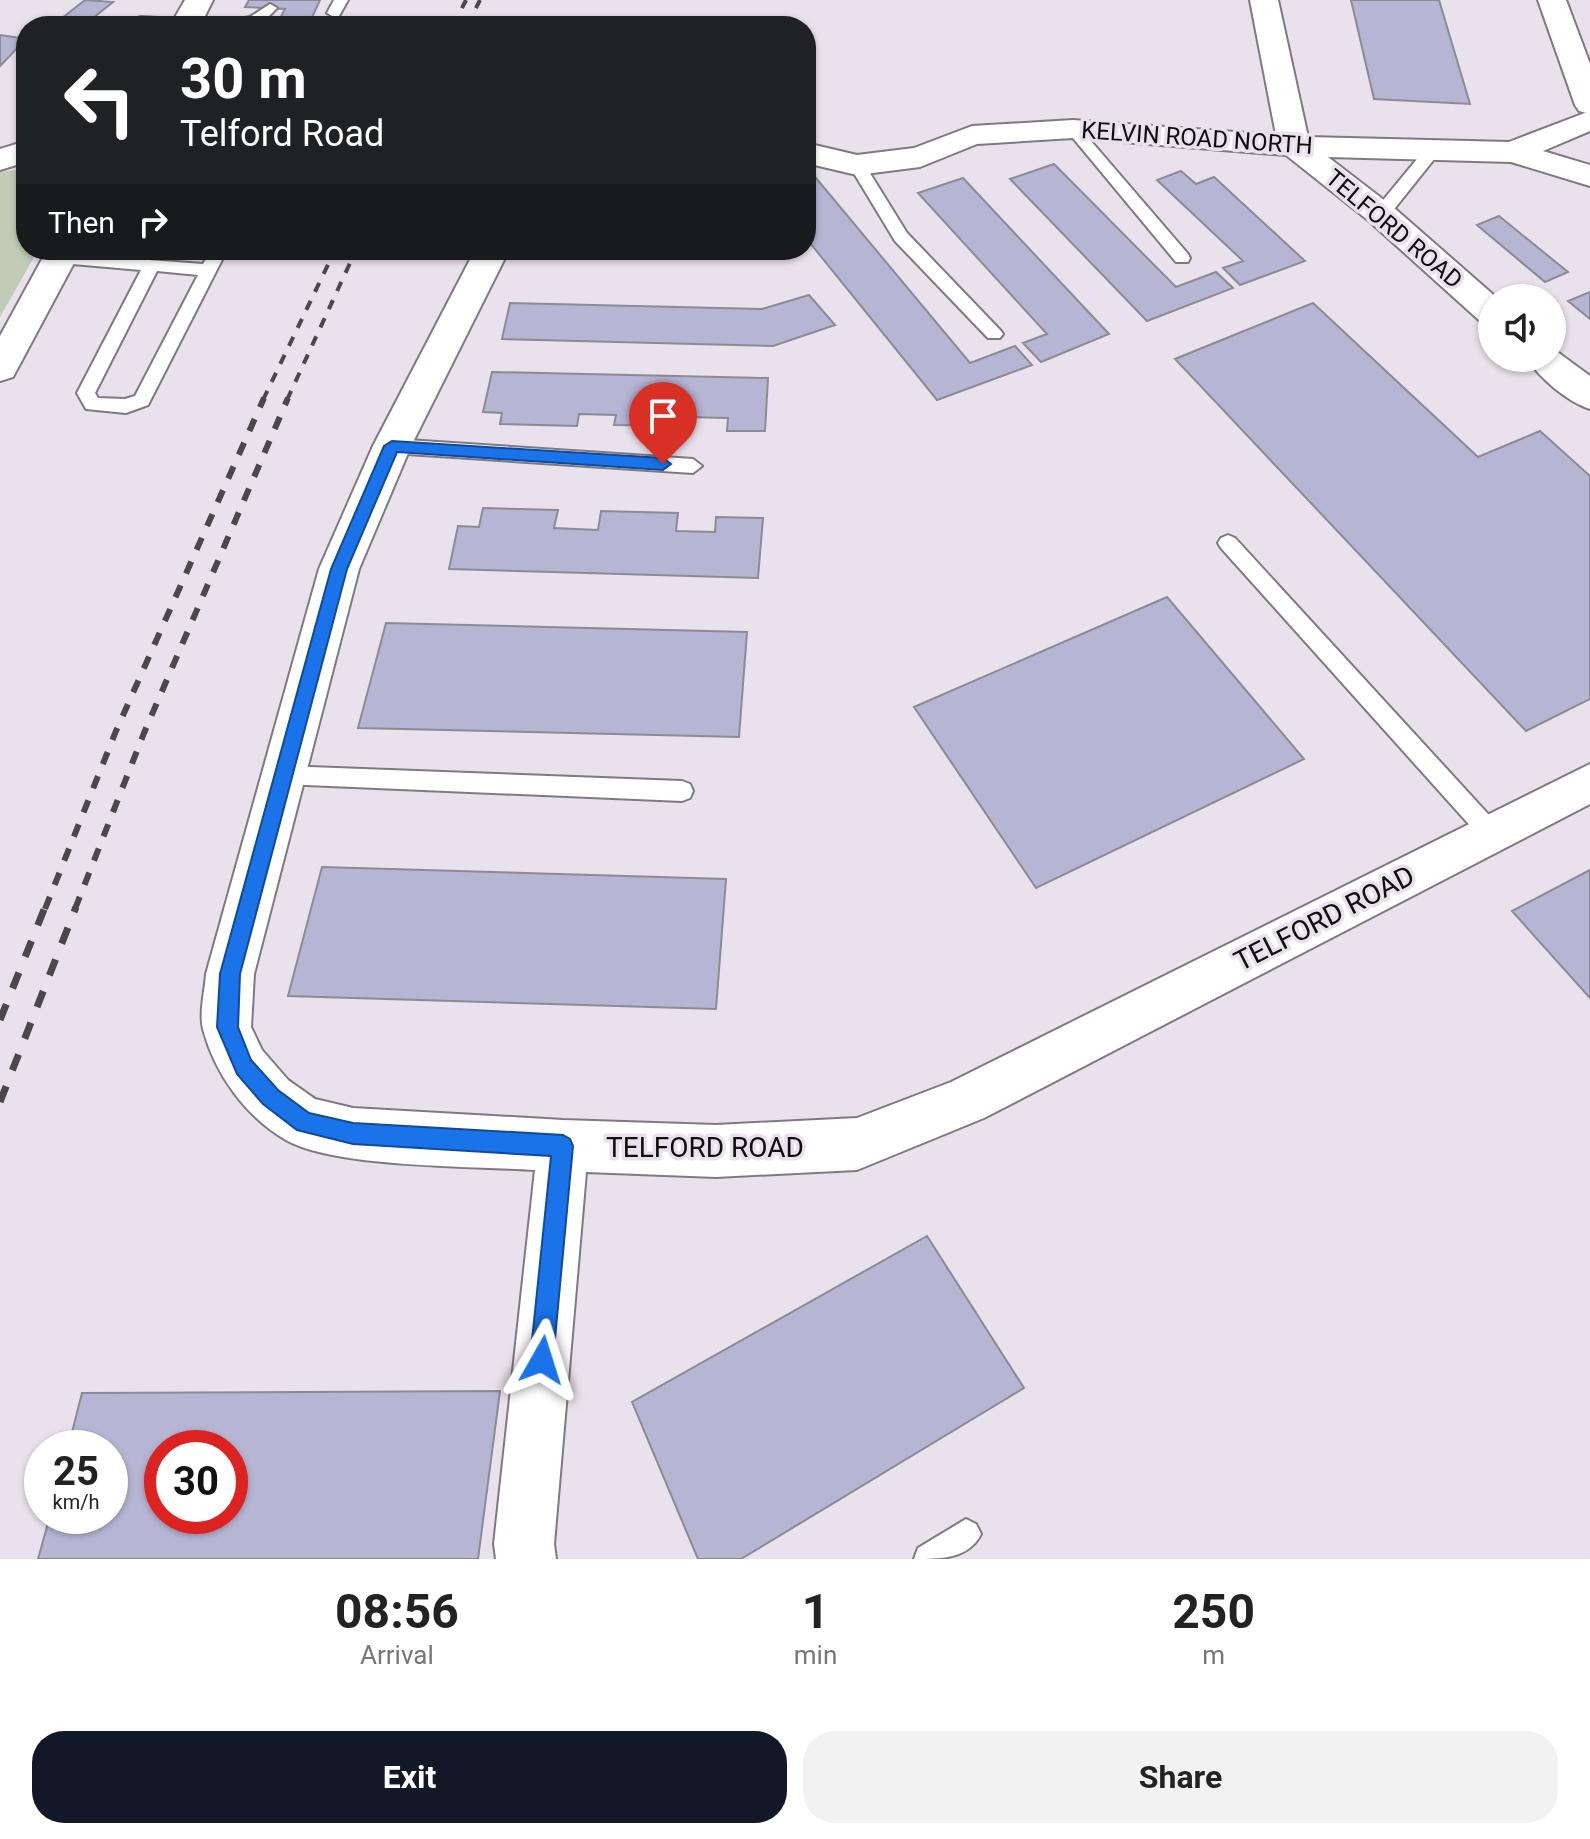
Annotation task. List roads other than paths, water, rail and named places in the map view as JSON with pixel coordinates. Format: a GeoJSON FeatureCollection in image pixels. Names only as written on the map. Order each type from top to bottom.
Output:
{"type":"FeatureCollection","features":[{"type":"Feature","properties":{"kind":"street"},"geometry":{"type":"LineString","coordinates":[[1264,0],[1294,146]]}},
{"type":"Feature","properties":{"kind":"street"},"geometry":{"type":"LineString","coordinates":[[1552,0],[1590,105]]}},
{"type":"Feature","properties":{"kind":"street"},"geometry":{"type":"LineString","coordinates":[[1513,152],[1590,120]]}},
{"type":"Feature","properties":{"kind":"street","name":"KELVIN ROAD NORTH"},"geometry":{"type":"LineString","coordinates":[[816,155],[857,165],[920,157],[972,135],[1073,129],[1294,146],[1513,152],[1590,176]]}},
{"type":"Feature","properties":{"kind":"street","name":"TELFORD ROAD"},"geometry":{"type":"LineString","coordinates":[[1294,146],[1381,214],[1478,301]]}},
{"type":"Feature","properties":{"kind":"street"},"geometry":{"type":"LineString","coordinates":[[0,368],[58,260]]}},
{"type":"Feature","properties":{"kind":"street","name":"TELFORD ROAD"},"geometry":{"type":"LineString","coordinates":[[487,260],[392,446],[339,569],[230,974],[227,1027],[244,1067],[270,1097],[304,1122],[353,1133],[563,1146],[716,1151],[857,1144],[966,1101],[1590,783]]}},
{"type":"Feature","properties":{"kind":"street"},"geometry":{"type":"LineString","coordinates":[[1562,372],[1590,396]]}},
{"type":"Feature","properties":{"kind":"street"},"geometry":{"type":"LineString","coordinates":[[526,1559],[524,1544],[563,1146]]}},
{"type":"Feature","properties":{"kind":"lane"},"geometry":{"type":"LineString","coordinates":[[245,16],[251,8]]}},
{"type":"Feature","properties":{"kind":"lane"},"geometry":{"type":"LineString","coordinates":[[264,16],[270,8]]}},
{"type":"Feature","properties":{"kind":"lane"},"geometry":{"type":"LineString","coordinates":[[1073,129],[1182,258]]}},
{"type":"Feature","properties":{"kind":"lane"},"geometry":{"type":"LineString","coordinates":[[1381,214],[1433,150]]}},
{"type":"Feature","properties":{"kind":"lane"},"geometry":{"type":"LineString","coordinates":[[857,165],[901,237],[994,334]]}},
{"type":"Feature","properties":{"kind":"lane"},"geometry":{"type":"LineString","coordinates":[[114,260],[209,270]]}},
{"type":"Feature","properties":{"kind":"lane"},"geometry":{"type":"LineString","coordinates":[[152,265],[86,393],[92,404],[126,406],[142,400],[214,260]]}},
{"type":"Feature","properties":{"kind":"lane"},"geometry":{"type":"LineString","coordinates":[[392,446],[693,466]]}},
{"type":"Feature","properties":{"kind":"lane"},"geometry":{"type":"LineString","coordinates":[[1228,543],[1491,833]]}},
{"type":"Feature","properties":{"kind":"lane"},"geometry":{"type":"LineString","coordinates":[[283,775],[682,791]]}},
{"type":"Feature","properties":{"kind":"lane"},"geometry":{"type":"LineString","coordinates":[[929,1559],[966,1534]]}},
{"type":"Feature","properties":{"kind":"railway"},"geometry":{"type":"LineString","coordinates":[[458,16],[466,0]]}},
{"type":"Feature","properties":{"kind":"railway"},"geometry":{"type":"LineString","coordinates":[[472,16],[480,0]]}},
{"type":"Feature","properties":{"kind":"railway"},"geometry":{"type":"LineString","coordinates":[[263,400],[330,260]]}},
{"type":"Feature","properties":{"kind":"railway"},"geometry":{"type":"LineString","coordinates":[[287,400],[351,260]]}},
{"type":"Feature","properties":{"kind":"railway"},"geometry":{"type":"LineString","coordinates":[[45,909],[116,731],[264,398]]}},
{"type":"Feature","properties":{"kind":"railway"},"geometry":{"type":"LineString","coordinates":[[75,909],[144,733],[288,398]]}},
{"type":"Feature","properties":{"kind":"railway"},"geometry":{"type":"LineString","coordinates":[[0,1020],[45,907]]}},
{"type":"Feature","properties":{"kind":"railway"},"geometry":{"type":"LineString","coordinates":[[0,1102],[76,907]]}}]}
